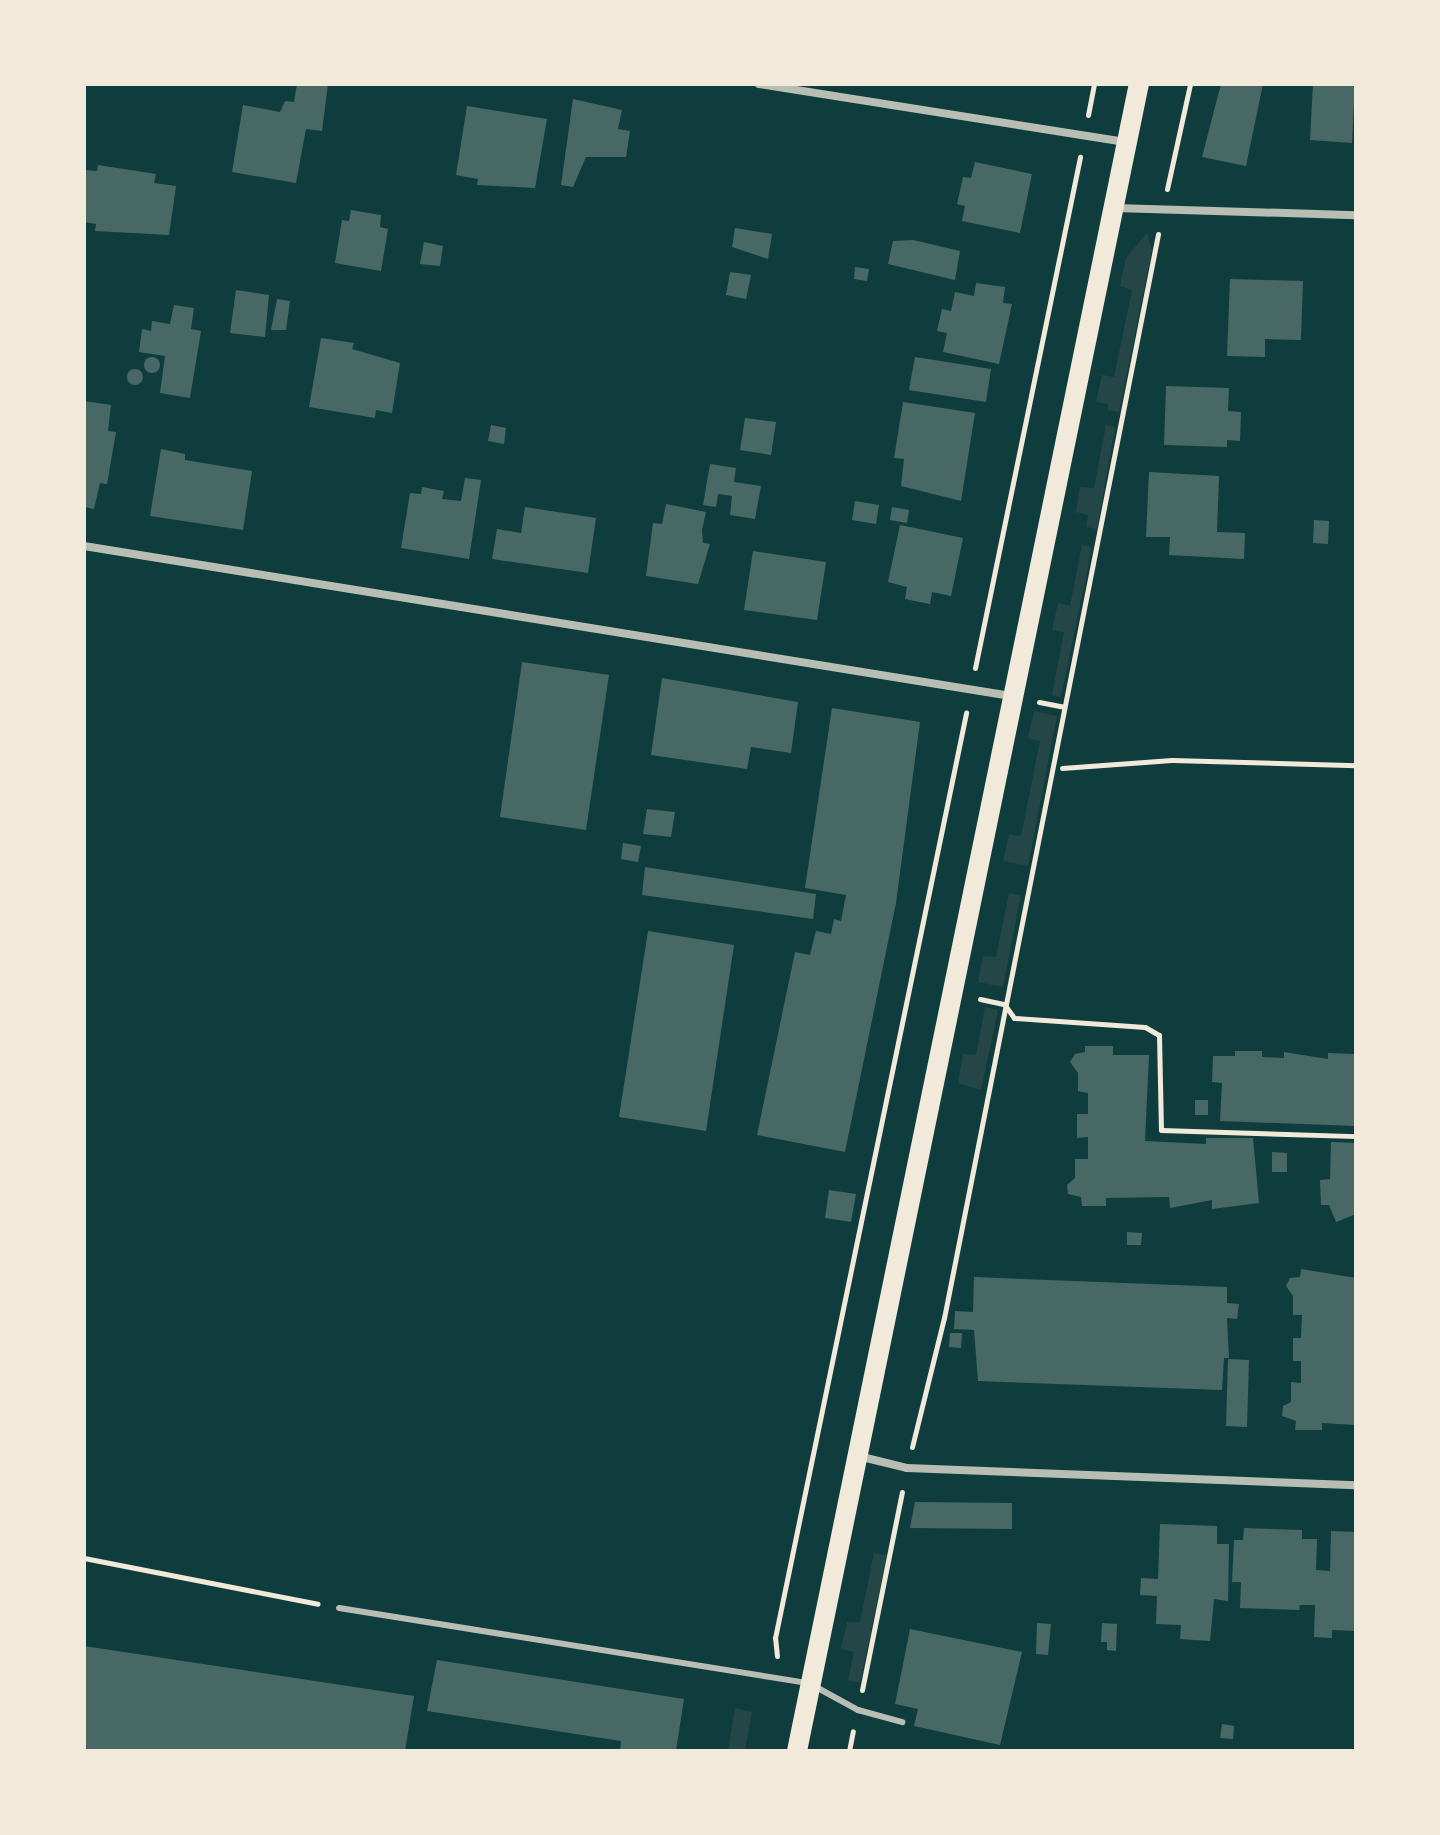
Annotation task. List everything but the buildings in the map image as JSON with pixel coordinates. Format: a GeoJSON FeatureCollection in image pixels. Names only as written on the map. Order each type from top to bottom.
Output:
{"type":"FeatureCollection","features":[{"type":"Feature","properties":{"kind":"main road"},"geometry":{"type":"LineString","coordinates":[[797,1751],[950,993],[1139,84]]}},
{"type":"Feature","properties":{"kind":"street"},"geometry":{"type":"LineString","coordinates":[[759,84],[1127,142]]}},
{"type":"Feature","properties":{"kind":"street"},"geometry":{"type":"LineString","coordinates":[[1115,208],[1356,215]]}},
{"type":"Feature","properties":{"kind":"street"},"geometry":{"type":"LineString","coordinates":[[84,546],[1011,696]]}},
{"type":"Feature","properties":{"kind":"street"},"geometry":{"type":"LineString","coordinates":[[857,1456],[907,1468],[1356,1485]]}},
{"type":"Feature","properties":{"kind":"lane"},"geometry":{"type":"LineString","coordinates":[[339,1608],[811,1684],[858,1710],[902,1722]]}},
{"type":"Feature","properties":{"kind":"path"},"geometry":{"type":"LineString","coordinates":[[1087,117],[1094,84]]}},
{"type":"Feature","properties":{"kind":"path"},"geometry":{"type":"LineString","coordinates":[[1168,187],[1190,84]]}},
{"type":"Feature","properties":{"kind":"path"},"geometry":{"type":"LineString","coordinates":[[976,666],[1080,155]]}},
{"type":"Feature","properties":{"kind":"path"},"geometry":{"type":"LineString","coordinates":[[913,1444],[944,1318],[1159,230]]}},
{"type":"Feature","properties":{"kind":"path"},"geometry":{"type":"LineString","coordinates":[[779,1679],[775,1638],[968,702]]}},
{"type":"Feature","properties":{"kind":"path"},"geometry":{"type":"LineString","coordinates":[[1062,768],[1172,760],[1356,765]]}},
{"type":"Feature","properties":{"kind":"path"},"geometry":{"type":"LineString","coordinates":[[950,993],[1004,1004],[1014,1018],[1145,1027],[1159,1035],[1161,1130],[1356,1136]]}},
{"type":"Feature","properties":{"kind":"path"},"geometry":{"type":"LineString","coordinates":[[849,1751],[902,1489]]}},
{"type":"Feature","properties":{"kind":"path"},"geometry":{"type":"LineString","coordinates":[[84,1558],[339,1608]]}},
{"type":"Feature","properties":{"kind":"shaded area"},"geometry":{"type":"Polygon","coordinates":[[[1147,233],[1152,250],[1119,412],[1108,410],[1108,404],[1096,402],[1102,375],[1114,377],[1132,290],[1120,286],[1126,258],[1147,233]]]}},
{"type":"Feature","properties":{"kind":"shaded area"},"geometry":{"type":"Polygon","coordinates":[[[1106,425],[1115,427],[1097,529],[1086,527],[1088,515],[1076,512],[1080,487],[1094,488],[1106,425]]]}},
{"type":"Feature","properties":{"kind":"shaded area"},"geometry":{"type":"Polygon","coordinates":[[[1082,545],[1092,547],[1061,697],[1052,695],[1064,632],[1052,630],[1058,603],[1070,606],[1082,545]]]}},
{"type":"Feature","properties":{"kind":"shaded area"},"geometry":{"type":"Polygon","coordinates":[[[1034,711],[1057,716],[1028,866],[1003,861],[1009,834],[1021,836],[1040,741],[1028,738],[1034,711]]]}},
{"type":"Feature","properties":{"kind":"shaded area"},"geometry":{"type":"Polygon","coordinates":[[[1009,893],[1021,895],[1003,987],[978,982],[983,956],[996,957],[1009,893]]]}},
{"type":"Feature","properties":{"kind":"shaded area"},"geometry":{"type":"Polygon","coordinates":[[[985,1007],[998,1010],[981,1090],[958,1083],[963,1054],[976,1055],[985,1007]]]}},
{"type":"Feature","properties":{"kind":"shaded area"},"geometry":{"type":"Polygon","coordinates":[[[874,1553],[887,1555],[860,1683],[848,1680],[854,1652],[841,1649],[847,1622],[860,1622],[874,1553]]]}},
{"type":"Feature","properties":{"kind":"shaded area"},"geometry":{"type":"Polygon","coordinates":[[[735,1708],[752,1712],[745,1751],[728,1751],[735,1708]]]}}]}
